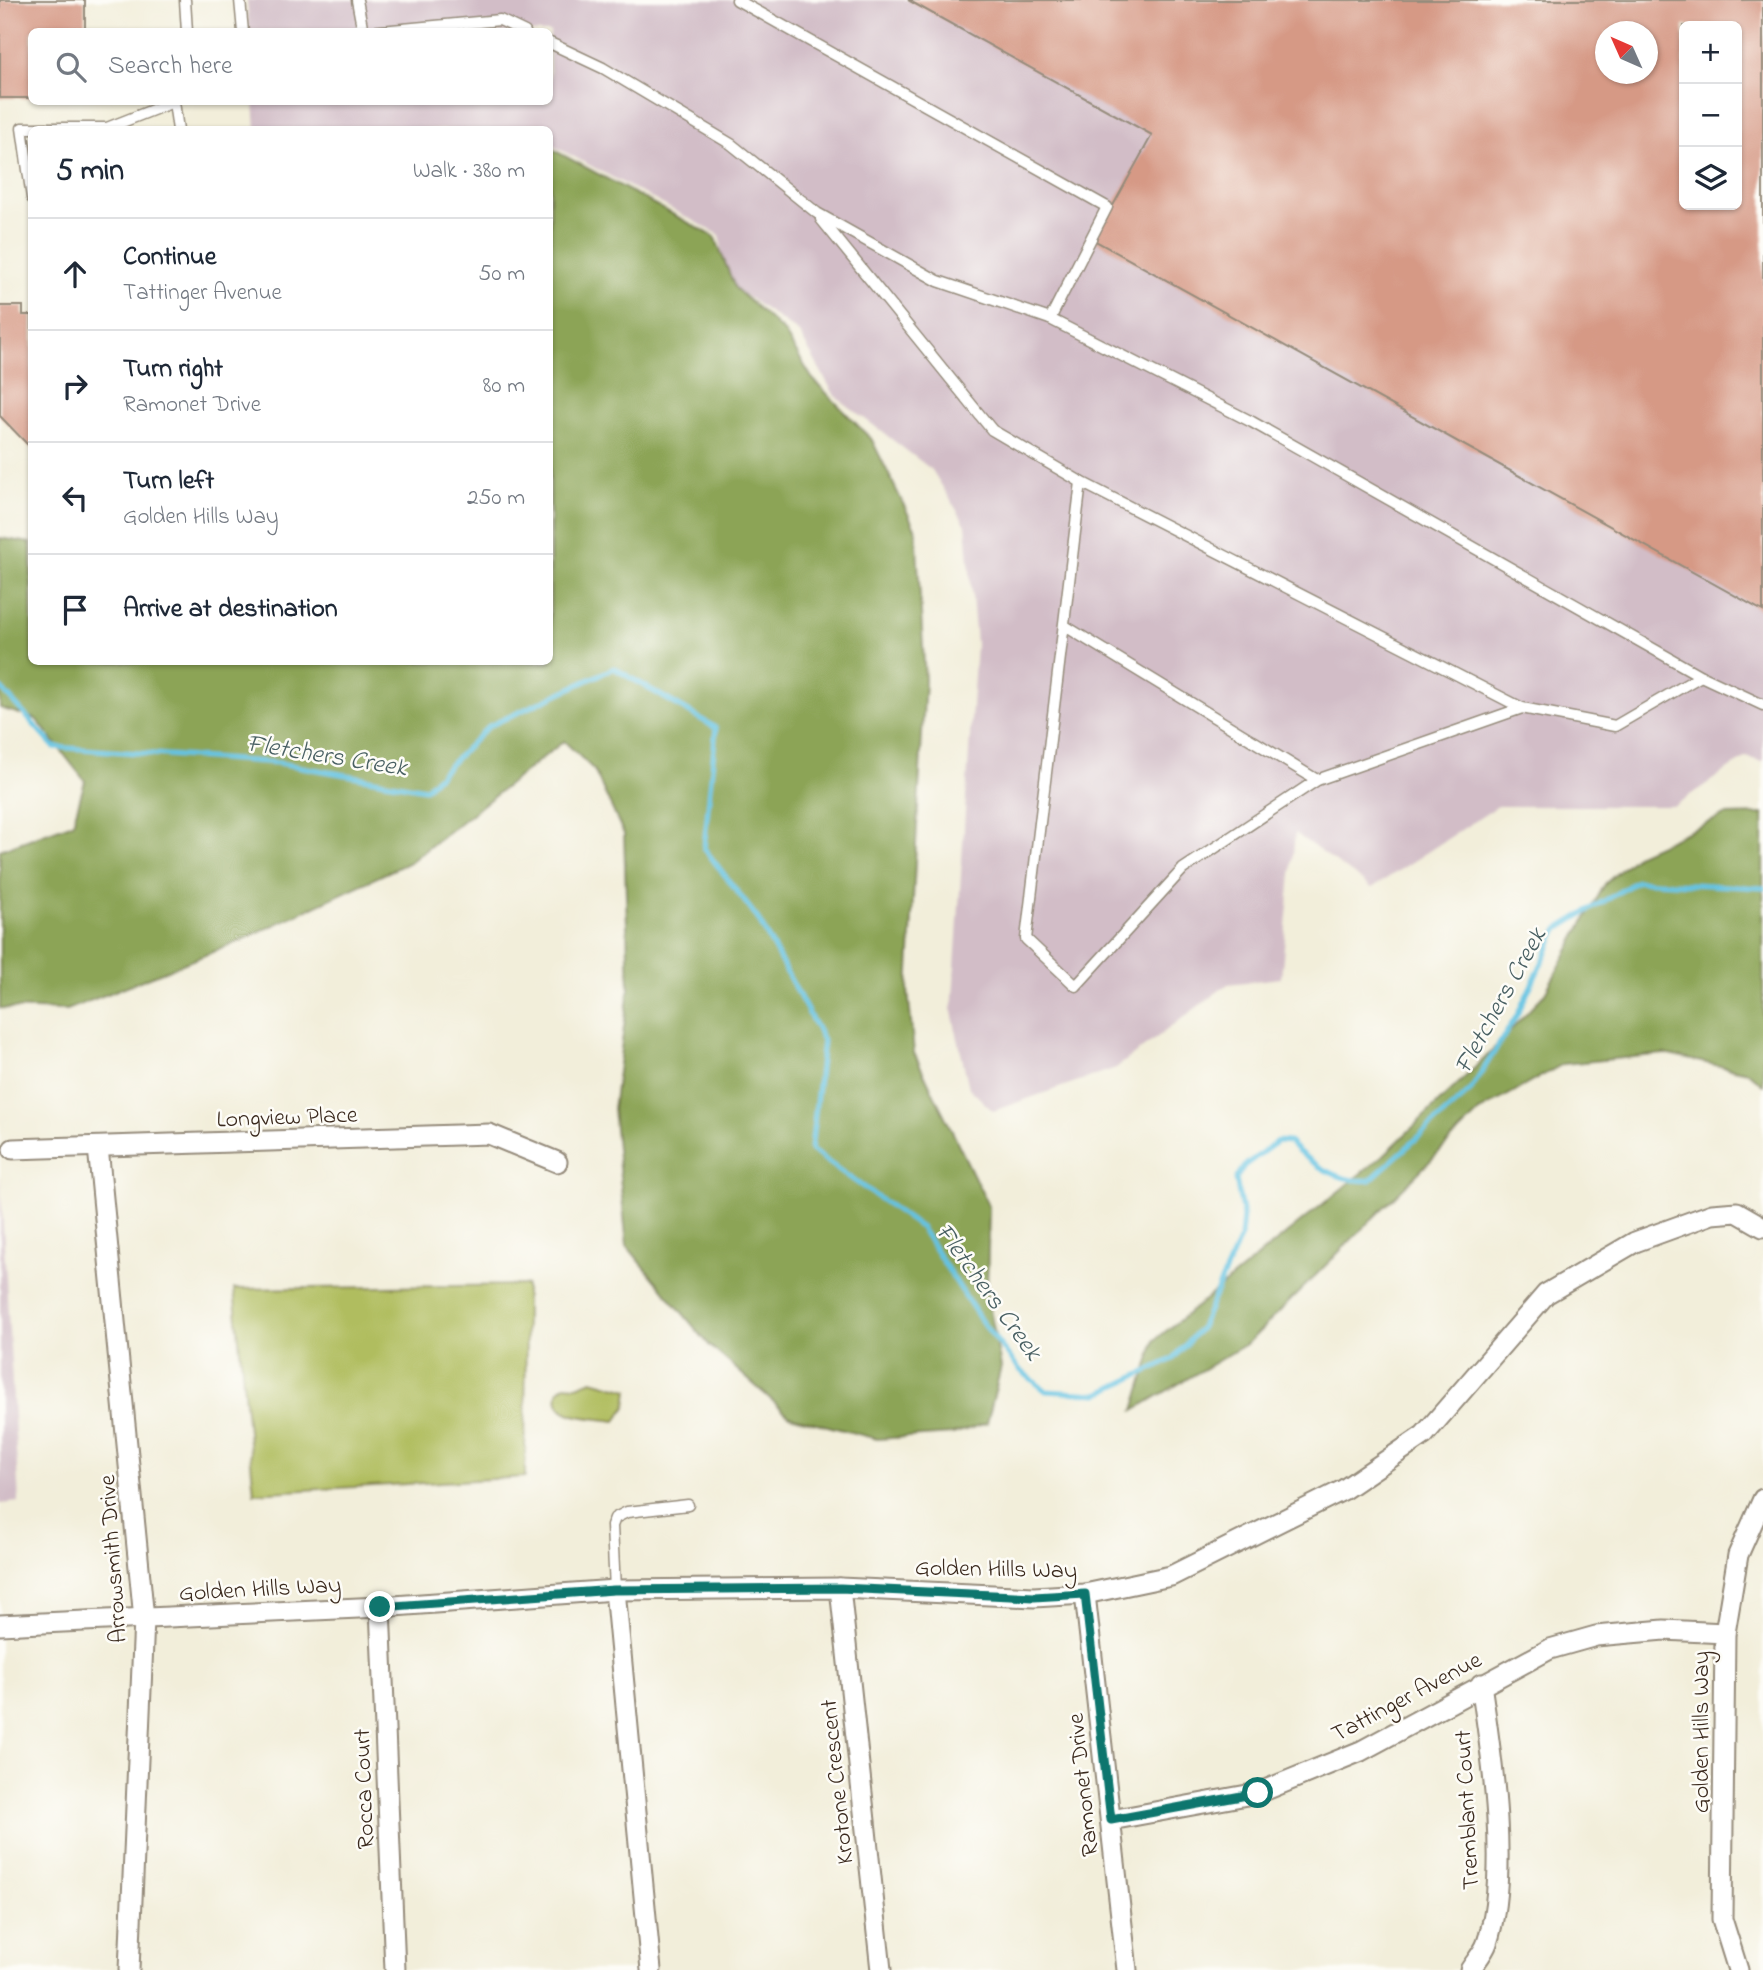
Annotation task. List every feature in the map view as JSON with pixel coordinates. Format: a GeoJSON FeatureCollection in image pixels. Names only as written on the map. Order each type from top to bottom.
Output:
{"type":"FeatureCollection","features":[{"type":"Feature","properties":{"kind":"street","name":"Longview Place"},"geometry":{"type":"LineString","coordinates":[[13,1149],[489,1134],[557,1162]]}},
{"type":"Feature","properties":{"kind":"street","name":"Arrowsmith Drive"},"geometry":{"type":"LineString","coordinates":[[98,1147],[144,1619],[129,1970]]}},
{"type":"Feature","properties":{"kind":"street","name":"Golden Hills Way"},"geometry":{"type":"LineString","coordinates":[[0,1625],[380,1607],[614,1590],[840,1588],[1034,1597],[1085,1594],[1171,1576],[1343,1490],[1424,1435],[1546,1294],[1635,1242],[1712,1214],[1737,1212],[1763,1227]]}},
{"type":"Feature","properties":{"kind":"street","name":"Golden Hills Way"},"geometry":{"type":"LineString","coordinates":[[1738,1970],[1722,1919],[1725,1633],[1738,1555],[1763,1499]]}},
{"type":"Feature","properties":{"kind":"street","name":"Krotone Crescent"},"geometry":{"type":"LineString","coordinates":[[840,1588],[881,1970]]}},
{"type":"Feature","properties":{"kind":"street"},"geometry":{"type":"LineString","coordinates":[[614,1590],[651,1970]]}},
{"type":"Feature","properties":{"kind":"street","name":"Ramonet Drive"},"geometry":{"type":"LineString","coordinates":[[1085,1594],[1127,1970]]}},
{"type":"Feature","properties":{"kind":"street","name":"Rocca Court"},"geometry":{"type":"LineString","coordinates":[[380,1607],[395,1970]]}},
{"type":"Feature","properties":{"kind":"street","name":"Tattinger Avenue"},"geometry":{"type":"LineString","coordinates":[[1111,1820],[1258,1793],[1361,1751],[1550,1649],[1596,1636],[1664,1630],[1725,1633]]}},
{"type":"Feature","properties":{"kind":"street","name":"Tremblant Court"},"geometry":{"type":"LineString","coordinates":[[1470,1970],[1487,1945],[1497,1892],[1493,1773],[1481,1684]]}},
{"type":"Feature","properties":{"kind":"lane"},"geometry":{"type":"LineString","coordinates":[[185,0],[187,28]]}},
{"type":"Feature","properties":{"kind":"lane"},"geometry":{"type":"LineString","coordinates":[[240,0],[243,28]]}},
{"type":"Feature","properties":{"kind":"lane"},"geometry":{"type":"LineString","coordinates":[[357,0],[362,28]]}},
{"type":"Feature","properties":{"kind":"lane"},"geometry":{"type":"LineString","coordinates":[[737,0],[1107,207],[1050,319]]}},
{"type":"Feature","properties":{"kind":"lane"},"geometry":{"type":"LineString","coordinates":[[413,28],[500,20],[517,28]]}},
{"type":"Feature","properties":{"kind":"lane"},"geometry":{"type":"LineString","coordinates":[[553,44],[603,68],[731,144],[817,213],[939,281],[1050,319],[1252,422],[1701,676],[1763,705]]}},
{"type":"Feature","properties":{"kind":"lane"},"geometry":{"type":"LineString","coordinates":[[112,126],[166,105]]}},
{"type":"Feature","properties":{"kind":"lane"},"geometry":{"type":"LineString","coordinates":[[174,105],[177,126]]}},
{"type":"Feature","properties":{"kind":"lane"},"geometry":{"type":"LineString","coordinates":[[28,128],[22,128],[28,170]]}},
{"type":"Feature","properties":{"kind":"lane"},"geometry":{"type":"LineString","coordinates":[[817,213],[992,430],[1081,482],[1522,708],[1615,726],[1701,676]]}},
{"type":"Feature","properties":{"kind":"lane"},"geometry":{"type":"LineString","coordinates":[[1081,482],[1026,939],[1076,986],[1183,869],[1317,779],[1522,708]]}},
{"type":"Feature","properties":{"kind":"lane"},"geometry":{"type":"LineString","coordinates":[[1065,626],[1317,779]]}},
{"type":"Feature","properties":{"kind":"lane"},"geometry":{"type":"LineString","coordinates":[[614,1590],[612,1526],[615,1518],[627,1512],[688,1504]]}},
{"type":"Feature","properties":{"kind":"shaded area"},"geometry":{"type":"Polygon","coordinates":[[[247,0],[1763,0],[1763,762],[1746,757],[1674,806],[1498,806],[1372,888],[1295,833],[1281,978],[1228,984],[1116,1068],[993,1111],[969,1088],[952,1012],[976,644],[966,525],[932,470],[835,396],[799,333],[725,281],[720,235],[553,146],[553,126],[256,126],[254,105],[553,105],[553,28],[249,28],[247,0]]]}},
{"type":"Feature","properties":{"kind":"shaded area"},"geometry":{"type":"Polygon","coordinates":[[[0,1175],[19,1502],[0,1504],[0,1175]]]}},
{"type":"Feature","properties":{"kind":"green space"},"geometry":{"type":"Polygon","coordinates":[[[553,150],[715,237],[735,288],[784,332],[812,378],[872,440],[916,530],[925,680],[908,990],[914,1053],[989,1207],[987,1293],[1001,1367],[987,1423],[953,1434],[877,1439],[790,1416],[709,1345],[627,1246],[613,1109],[629,989],[624,834],[594,770],[564,741],[410,862],[235,943],[67,1010],[0,1008],[0,850],[73,823],[85,781],[36,719],[0,708],[0,538],[28,543],[28,665],[553,665],[553,150]]]}},
{"type":"Feature","properties":{"kind":"green space"},"geometry":{"type":"Polygon","coordinates":[[[1763,814],[1763,1085],[1748,1072],[1664,1054],[1563,1064],[1480,1111],[1248,1343],[1134,1410],[1155,1340],[1386,1153],[1486,1057],[1545,993],[1605,884],[1638,854],[1725,815],[1763,814]]]}},
{"type":"Feature","properties":{"kind":"green space"},"geometry":{"type":"Polygon","coordinates":[[[526,1285],[525,1477],[254,1493],[234,1289],[526,1285]]]}},
{"type":"Feature","properties":{"kind":"green space"},"geometry":{"type":"Polygon","coordinates":[[[592,1380],[628,1390],[626,1407],[616,1421],[576,1416],[561,1407],[558,1400],[559,1390],[565,1385],[577,1386],[592,1380]]]}},
{"type":"Feature","properties":{"kind":"building"},"geometry":{"type":"Polygon","coordinates":[[[0,0],[85,0],[85,28],[28,28],[28,98],[0,98],[0,0]]]}},
{"type":"Feature","properties":{"kind":"building"},"geometry":{"type":"Polygon","coordinates":[[[908,0],[1763,0],[1763,611],[1094,240],[1152,135],[908,0]]]}},
{"type":"Feature","properties":{"kind":"building"},"geometry":{"type":"Polygon","coordinates":[[[0,306],[23,306],[23,315],[28,315],[28,445],[0,416],[0,306]]]}},
{"type":"Feature","properties":{"kind":"waterway","name":"Fletchers Creek"},"geometry":{"type":"LineString","coordinates":[[0,687],[54,747],[279,763],[425,789],[489,726],[614,668],[716,728],[704,848],[758,919],[823,1040],[811,1150],[921,1228],[982,1322],[1020,1370],[1046,1391],[1098,1394],[1173,1359],[1201,1327],[1241,1236],[1243,1216],[1236,1179],[1244,1166],[1278,1141],[1289,1142],[1306,1157],[1336,1175],[1348,1179],[1370,1180],[1470,1091],[1516,1017],[1558,929],[1637,881],[1763,888]]}},
{"type":"Feature","properties":{"kind":"route"},"geometry":{"type":"LineString","coordinates":[[380,1607],[614,1590],[840,1588],[1034,1597],[1085,1594],[1111,1820],[1258,1793]]}}]}
